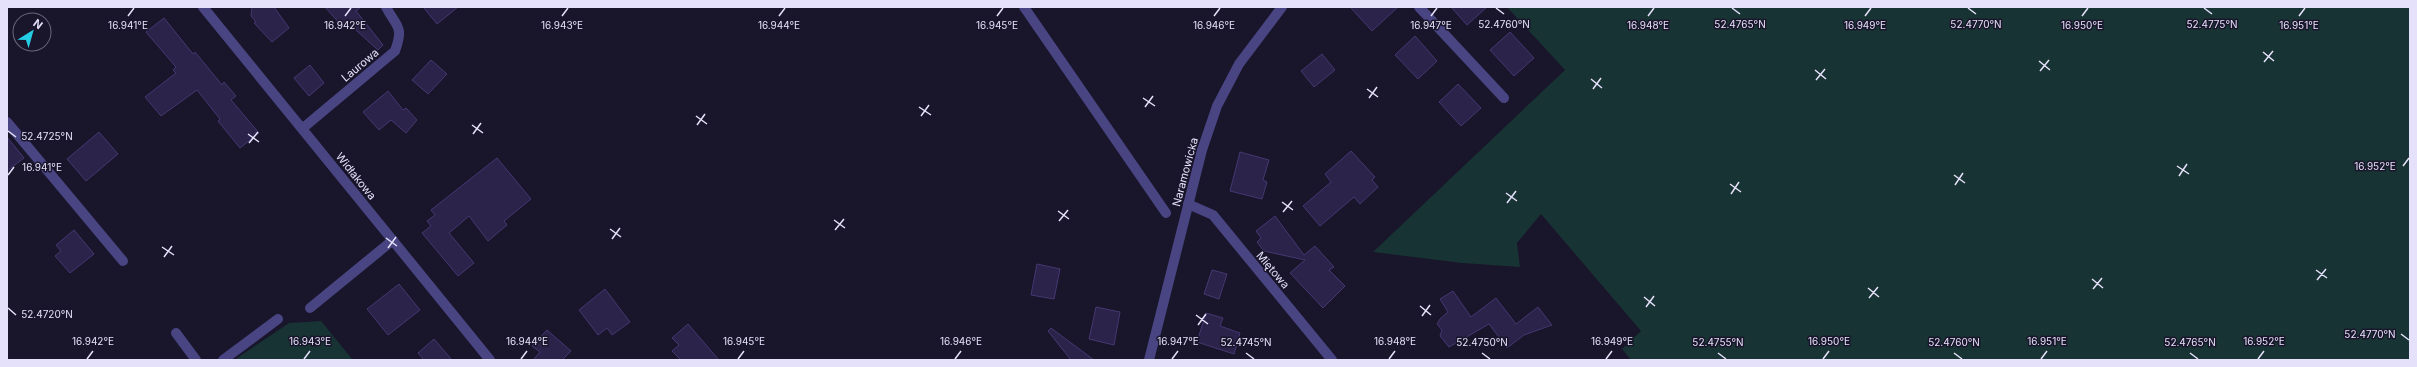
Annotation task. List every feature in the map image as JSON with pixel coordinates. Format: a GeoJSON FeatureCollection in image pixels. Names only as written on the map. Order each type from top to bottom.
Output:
{"type":"FeatureCollection","features":[{"type":"Feature","properties":{"kind":"street","name":"Widłakowa"},"geometry":{"type":"LineString","coordinates":[[204,7],[490,360]]}},
{"type":"Feature","properties":{"kind":"street","name":"Laurowa"},"geometry":{"type":"LineString","coordinates":[[303,128],[395,51],[401,35],[386,7]]}},
{"type":"Feature","properties":{"kind":"street"},"geometry":{"type":"LineString","coordinates":[[1024,7],[1166,213]]}},
{"type":"Feature","properties":{"kind":"street","name":"Naramowicka"},"geometry":{"type":"LineString","coordinates":[[1150,360],[1188,204],[1209,129],[1224,91],[1249,48],[1282,7]]}},
{"type":"Feature","properties":{"kind":"street"},"geometry":{"type":"LineString","coordinates":[[1419,7],[1504,98]]}},
{"type":"Feature","properties":{"kind":"street"},"geometry":{"type":"LineString","coordinates":[[7,122],[123,261]]}},
{"type":"Feature","properties":{"kind":"street","name":"Miętowa"},"geometry":{"type":"LineString","coordinates":[[1188,204],[1213,216],[1332,360]]}},
{"type":"Feature","properties":{"kind":"street"},"geometry":{"type":"LineString","coordinates":[[310,308],[392,240]]}},
{"type":"Feature","properties":{"kind":"street"},"geometry":{"type":"LineString","coordinates":[[223,360],[278,319]]}},
{"type":"Feature","properties":{"kind":"street"},"geometry":{"type":"LineString","coordinates":[[176,333],[196,360]]}},
{"type":"Feature","properties":{"kind":"green space"},"geometry":{"type":"Polygon","coordinates":[[[1507,7],[2410,7],[2410,360],[1631,360],[1622,349],[1641,331],[1541,214],[1517,243],[1520,267],[1462,263],[1373,252],[1565,70],[1507,7]]]}},
{"type":"Feature","properties":{"kind":"green space"},"geometry":{"type":"Polygon","coordinates":[[[321,321],[353,360],[234,360],[289,323],[321,321]]]}},
{"type":"Feature","properties":{"kind":"building"},"geometry":{"type":"Polygon","coordinates":[[[252,7],[274,7],[289,28],[272,42],[254,23],[256,22],[251,16],[252,7]]]}},
{"type":"Feature","properties":{"kind":"building"},"geometry":{"type":"Polygon","coordinates":[[[325,7],[361,7],[356,11],[383,45],[378,50],[346,21],[341,25],[325,7]]]}},
{"type":"Feature","properties":{"kind":"building"},"geometry":{"type":"Polygon","coordinates":[[[423,7],[458,7],[437,24],[423,7]]]}},
{"type":"Feature","properties":{"kind":"building"},"geometry":{"type":"Polygon","coordinates":[[[1350,7],[1398,7],[1372,31],[1350,7]]]}},
{"type":"Feature","properties":{"kind":"building"},"geometry":{"type":"Polygon","coordinates":[[[1451,7],[1487,7],[1467,25],[1451,7]]]}},
{"type":"Feature","properties":{"kind":"building"},"geometry":{"type":"Polygon","coordinates":[[[164,18],[193,54],[195,52],[222,85],[224,82],[236,96],[231,100],[259,133],[240,148],[218,121],[220,119],[197,90],[161,116],[145,97],[176,73],[173,70],[176,67],[146,32],[164,18]]]}},
{"type":"Feature","properties":{"kind":"building"},"geometry":{"type":"Polygon","coordinates":[[[1510,32],[1534,58],[1514,76],[1490,50],[1510,32]]]}},
{"type":"Feature","properties":{"kind":"building"},"geometry":{"type":"Polygon","coordinates":[[[1415,36],[1437,61],[1418,79],[1395,55],[1415,36]]]}},
{"type":"Feature","properties":{"kind":"building"},"geometry":{"type":"Polygon","coordinates":[[[1322,54],[1335,70],[1314,87],[1301,71],[1322,54]]]}},
{"type":"Feature","properties":{"kind":"building"},"geometry":{"type":"Polygon","coordinates":[[[431,60],[447,74],[428,94],[412,80],[431,60]]]}},
{"type":"Feature","properties":{"kind":"building"},"geometry":{"type":"Polygon","coordinates":[[[310,65],[324,83],[309,96],[294,78],[310,65]]]}},
{"type":"Feature","properties":{"kind":"building"},"geometry":{"type":"Polygon","coordinates":[[[1458,84],[1481,108],[1461,126],[1439,102],[1458,84]]]}},
{"type":"Feature","properties":{"kind":"building"},"geometry":{"type":"Polygon","coordinates":[[[388,91],[403,110],[406,108],[417,120],[406,133],[391,120],[379,130],[363,112],[388,91]]]}},
{"type":"Feature","properties":{"kind":"building"},"geometry":{"type":"Polygon","coordinates":[[[99,132],[118,154],[86,181],[67,159],[99,132]]]}},
{"type":"Feature","properties":{"kind":"building"},"geometry":{"type":"Polygon","coordinates":[[[7,137],[24,158],[7,171],[7,137]]]}},
{"type":"Feature","properties":{"kind":"building"},"geometry":{"type":"Polygon","coordinates":[[[1351,151],[1375,177],[1372,180],[1378,187],[1360,204],[1354,197],[1320,226],[1303,206],[1331,182],[1325,174],[1351,151]]]}},
{"type":"Feature","properties":{"kind":"building"},"geometry":{"type":"Polygon","coordinates":[[[1240,152],[1269,160],[1263,180],[1267,182],[1262,199],[1230,191],[1240,152]]]}},
{"type":"Feature","properties":{"kind":"building"},"geometry":{"type":"Polygon","coordinates":[[[497,158],[531,199],[504,221],[507,225],[488,241],[469,216],[449,233],[474,263],[458,276],[422,233],[431,226],[427,221],[435,215],[431,210],[497,158]]]}},
{"type":"Feature","properties":{"kind":"building"},"geometry":{"type":"Polygon","coordinates":[[[1275,216],[1304,255],[1315,246],[1334,267],[1329,270],[1345,286],[1323,308],[1290,273],[1305,260],[1264,251],[1257,242],[1261,238],[1256,231],[1275,216]]]}},
{"type":"Feature","properties":{"kind":"building"},"geometry":{"type":"Polygon","coordinates":[[[74,230],[94,254],[70,273],[55,256],[61,251],[56,245],[74,230]]]}},
{"type":"Feature","properties":{"kind":"building"},"geometry":{"type":"Polygon","coordinates":[[[1037,264],[1060,269],[1054,299],[1031,295],[1037,264]]]}},
{"type":"Feature","properties":{"kind":"building"},"geometry":{"type":"Polygon","coordinates":[[[1212,270],[1227,274],[1219,299],[1204,294],[1212,270]]]}},
{"type":"Feature","properties":{"kind":"building"},"geometry":{"type":"Polygon","coordinates":[[[399,284],[420,310],[388,335],[367,309],[399,284]]]}},
{"type":"Feature","properties":{"kind":"building"},"geometry":{"type":"Polygon","coordinates":[[[605,289],[630,322],[612,335],[607,328],[598,335],[579,310],[605,289]]]}},
{"type":"Feature","properties":{"kind":"building"},"geometry":{"type":"Polygon","coordinates":[[[1453,291],[1471,317],[1496,298],[1516,324],[1538,307],[1552,325],[1524,335],[1507,348],[1489,324],[1449,347],[1440,336],[1442,330],[1437,324],[1448,312],[1440,299],[1453,291]]]}},
{"type":"Feature","properties":{"kind":"building"},"geometry":{"type":"Polygon","coordinates":[[[1096,307],[1120,312],[1114,345],[1089,339],[1096,307]]]}},
{"type":"Feature","properties":{"kind":"building"},"geometry":{"type":"Polygon","coordinates":[[[1206,313],[1223,318],[1220,326],[1240,333],[1234,354],[1197,342],[1206,313]]]}},
{"type":"Feature","properties":{"kind":"building"},"geometry":{"type":"Polygon","coordinates":[[[688,324],[719,360],[681,360],[672,351],[679,345],[672,338],[688,324]]]}},
{"type":"Feature","properties":{"kind":"building"},"geometry":{"type":"Polygon","coordinates":[[[1051,328],[1094,360],[1071,360],[1048,331],[1051,328]]]}},
{"type":"Feature","properties":{"kind":"building"},"geometry":{"type":"Polygon","coordinates":[[[547,330],[571,351],[562,360],[533,360],[540,352],[532,346],[547,330]]]}},
{"type":"Feature","properties":{"kind":"building"},"geometry":{"type":"Polygon","coordinates":[[[434,339],[452,360],[424,360],[418,353],[434,339]]]}}]}
